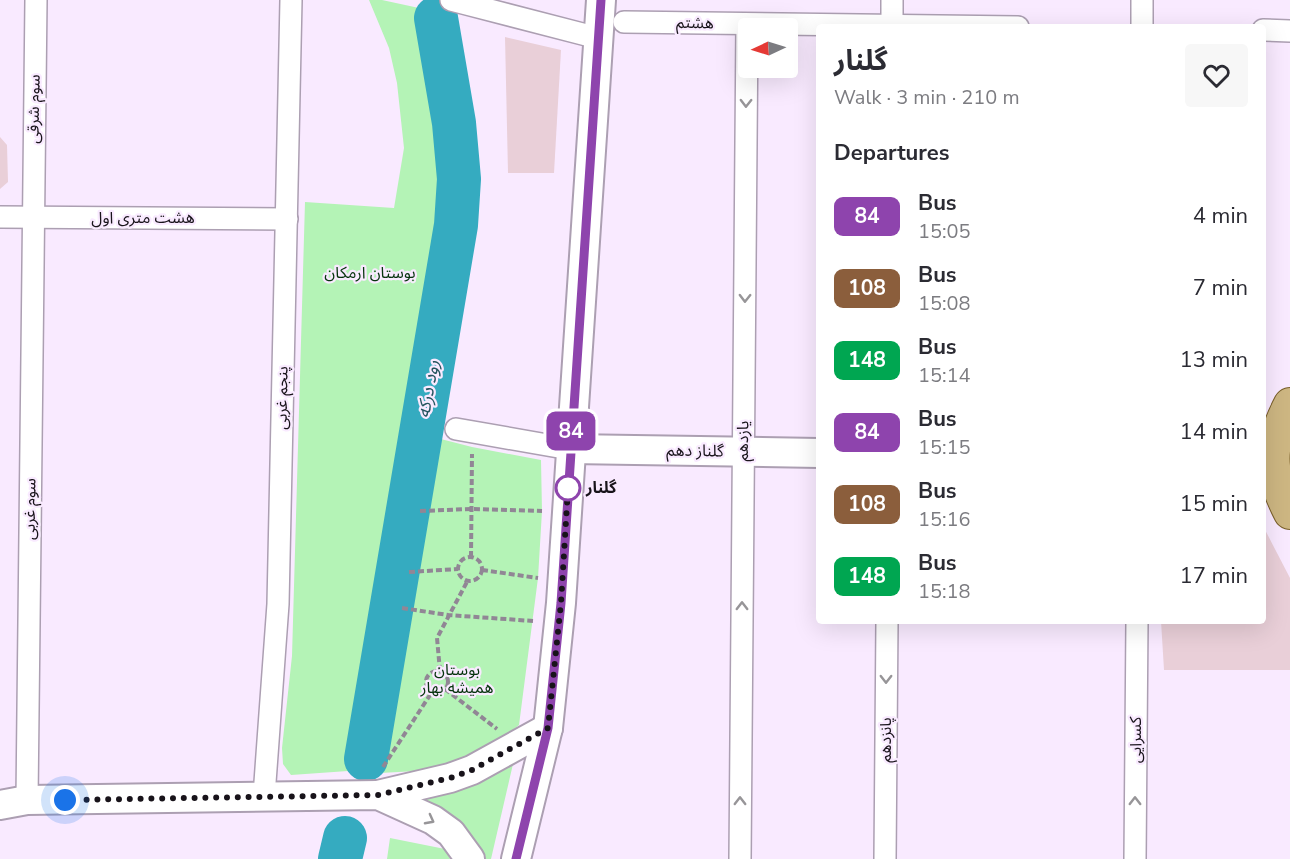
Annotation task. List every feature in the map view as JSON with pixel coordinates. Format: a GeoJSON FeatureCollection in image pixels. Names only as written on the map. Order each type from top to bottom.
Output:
{"type":"FeatureCollection","features":[{"type":"Feature","properties":{"kind":"main road"},"geometry":{"type":"LineString","coordinates":[[1290,404],[1268,460],[1290,513]]}},
{"type":"Feature","properties":{"kind":"street","name":"سوم شرقی"},"geometry":{"type":"LineString","coordinates":[[33,217],[36,0]]}},
{"type":"Feature","properties":{"kind":"street","name":"پنجم غربی"},"geometry":{"type":"LineString","coordinates":[[264,796],[278,604],[291,0]]}},
{"type":"Feature","properties":{"kind":"street"},"geometry":{"type":"LineString","coordinates":[[451,0],[598,38]]}},
{"type":"Feature","properties":{"kind":"street"},"geometry":{"type":"LineString","coordinates":[[516,859],[548,728],[561,603],[601,0]]}},
{"type":"Feature","properties":{"kind":"street"},"geometry":{"type":"LineString","coordinates":[[892,0],[892,24]]}},
{"type":"Feature","properties":{"kind":"street"},"geometry":{"type":"LineString","coordinates":[[1142,0],[1142,24]]}},
{"type":"Feature","properties":{"kind":"street","name":"هشتم"},"geometry":{"type":"LineString","coordinates":[[624,22],[738,24]]}},
{"type":"Feature","properties":{"kind":"street","name":"هشتم"},"geometry":{"type":"LineString","coordinates":[[798,25],[816,25]]}},
{"type":"Feature","properties":{"kind":"street"},"geometry":{"type":"LineString","coordinates":[[1266,30],[1290,31]]}},
{"type":"Feature","properties":{"kind":"street","name":"یازدهم"},"geometry":{"type":"LineString","coordinates":[[740,859],[746,78]]}},
{"type":"Feature","properties":{"kind":"street","name":"هشت‌ متری اول"},"geometry":{"type":"LineString","coordinates":[[0,217],[287,219]]}},
{"type":"Feature","properties":{"kind":"street","name":"سوم غربی"},"geometry":{"type":"LineString","coordinates":[[13,802],[33,217]]}},
{"type":"Feature","properties":{"kind":"street"},"geometry":{"type":"LineString","coordinates":[[456,429],[570,449]]}},
{"type":"Feature","properties":{"kind":"street","name":"گلناز دهم"},"geometry":{"type":"LineString","coordinates":[[570,449],[816,453]]}},
{"type":"Feature","properties":{"kind":"street","name":"پانزدهم"},"geometry":{"type":"LineString","coordinates":[[885,859],[887,624]]}},
{"type":"Feature","properties":{"kind":"street","name":"کسرایی"},"geometry":{"type":"LineString","coordinates":[[1135,859],[1137,624]]}},
{"type":"Feature","properties":{"kind":"street"},"geometry":{"type":"LineString","coordinates":[[0,791],[13,802],[378,795],[450,778],[472,770],[548,728]]}},
{"type":"Feature","properties":{"kind":"street"},"geometry":{"type":"LineString","coordinates":[[378,795],[433,820],[451,832],[470,859]]}},
{"type":"Feature","properties":{"kind":"path"},"geometry":{"type":"LineString","coordinates":[[471,557],[472,447]]}},
{"type":"Feature","properties":{"kind":"path"},"geometry":{"type":"LineString","coordinates":[[420,511],[471,509],[542,511]]}},
{"type":"Feature","properties":{"kind":"path"},"geometry":{"type":"LineString","coordinates":[[440,671],[427,676],[426,683],[432,692],[439,693],[445,689],[448,679],[440,671],[437,638],[468,580],[479,577],[482,570],[478,560],[471,557],[461,561],[458,569],[461,576],[468,580]]}},
{"type":"Feature","properties":{"kind":"path"},"geometry":{"type":"LineString","coordinates":[[409,572],[458,569]]}},
{"type":"Feature","properties":{"kind":"path"},"geometry":{"type":"LineString","coordinates":[[482,570],[538,578]]}},
{"type":"Feature","properties":{"kind":"path"},"geometry":{"type":"LineString","coordinates":[[402,609],[533,621]]}},
{"type":"Feature","properties":{"kind":"path"},"geometry":{"type":"LineString","coordinates":[[445,689],[498,730]]}},
{"type":"Feature","properties":{"kind":"path"},"geometry":{"type":"LineString","coordinates":[[378,795],[380,773],[432,692]]}},
{"type":"Feature","properties":{"kind":"green space","name":"بوستان ارمکان"},"geometry":{"type":"Polygon","coordinates":[[[369,0],[382,0],[419,8],[428,31],[435,56],[443,111],[446,217],[348,771],[291,775],[283,764],[282,748],[292,656],[305,202],[394,208],[404,148],[397,83],[389,48],[369,0]]]}},
{"type":"Feature","properties":{"kind":"green space","name":"بوستان همیشه بهار"},"geometry":{"type":"Polygon","coordinates":[[[433,437],[541,460],[542,511],[538,578],[519,725],[479,758],[436,770],[380,773],[376,759],[433,437]]]}},
{"type":"Feature","properties":{"kind":"green space"},"geometry":{"type":"Polygon","coordinates":[[[513,764],[491,859],[486,859],[469,834],[453,818],[433,807],[404,798],[473,783],[513,764]]]}},
{"type":"Feature","properties":{"kind":"green space"},"geometry":{"type":"Polygon","coordinates":[[[390,838],[445,849],[450,859],[387,859],[390,838]]]}},
{"type":"Feature","properties":{"kind":"building"},"geometry":{"type":"Polygon","coordinates":[[[505,37],[561,50],[554,173],[508,173],[505,37]]]}},
{"type":"Feature","properties":{"kind":"building"},"geometry":{"type":"Polygon","coordinates":[[[0,137],[7,145],[8,182],[0,189],[0,137]]]}},
{"type":"Feature","properties":{"kind":"building"},"geometry":{"type":"Polygon","coordinates":[[[1266,532],[1290,578],[1290,670],[1164,670],[1161,624],[1266,624],[1266,532]]]}},
{"type":"Feature","properties":{"kind":"waterway","name":"رود درکه"},"geometry":{"type":"LineString","coordinates":[[366,759],[456,225],[459,179],[454,123],[436,18]]}},
{"type":"Feature","properties":{"kind":"waterway","name":"رود درکه"},"geometry":{"type":"LineString","coordinates":[[340,859],[345,838]]}},
{"type":"Feature","properties":{"kind":"bus line","name":"84"},"geometry":{"type":"LineString","coordinates":[[516,859],[548,728],[561,603],[601,0]]}},
{"type":"Feature","properties":{"kind":"place","name":"گلنار"},"geometry":{"type":"Point","coordinates":[568,488]}},
{"type":"Feature","properties":{"kind":"route"},"geometry":{"type":"LineString","coordinates":[[65,800],[378,795],[450,778],[472,770],[548,728],[561,603],[568,488]]}}]}
